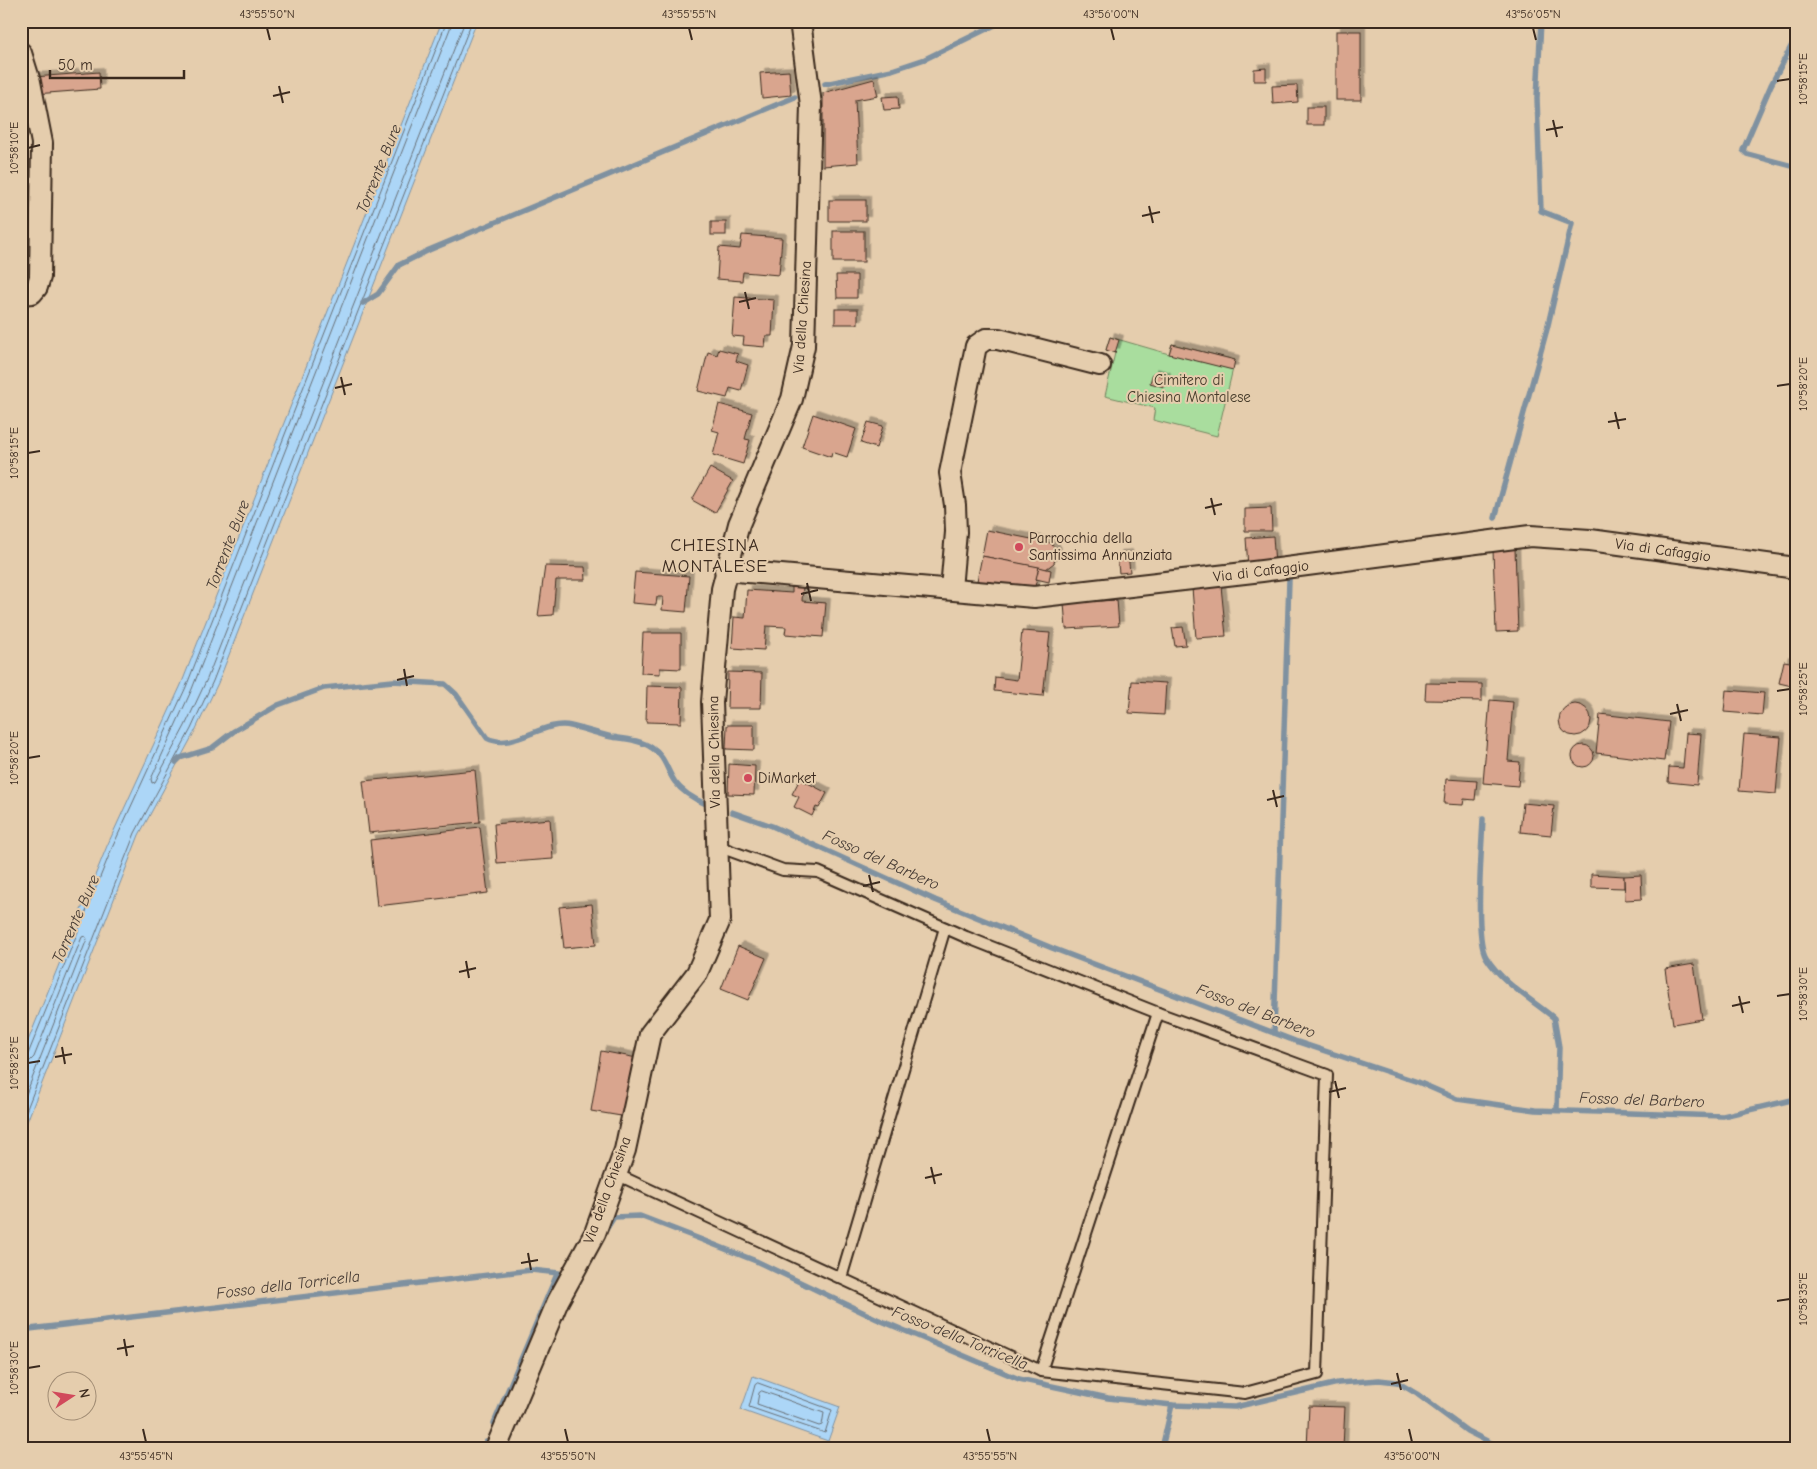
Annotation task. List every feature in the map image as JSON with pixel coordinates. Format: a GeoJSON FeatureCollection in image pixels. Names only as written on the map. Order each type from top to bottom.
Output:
{"type":"FeatureCollection","features":[{"type":"Feature","properties":{"kind":"street","name":"Via della Chiesina"},"geometry":{"type":"LineString","coordinates":[[496,1448],[558,1301],[594,1233],[625,1150],[650,1034],[697,973],[720,920],[712,702],[719,606],[725,570],[739,524],[792,399],[802,362],[811,105],[800,21]]}},
{"type":"Feature","properties":{"kind":"street"},"geometry":{"type":"LineString","coordinates":[[21,54],[30,82],[42,143],[40,277],[37,287],[27,294]]}},
{"type":"Feature","properties":{"kind":"street"},"geometry":{"type":"LineString","coordinates":[[951,589],[956,532],[955,505],[950,473],[976,346],[986,339],[998,339],[1100,365]]}},
{"type":"Feature","properties":{"kind":"street","name":"Via di Cafaggio"},"geometry":{"type":"LineString","coordinates":[[725,570],[1025,597],[1262,571],[1530,536],[1590,540],[1796,568]]}},
{"type":"Feature","properties":{"kind":"lane"},"geometry":{"type":"LineString","coordinates":[[616,1174],[1042,1371],[1245,1393],[1317,1374],[1327,1076],[945,928],[818,872],[783,870],[717,846]]}},
{"type":"Feature","properties":{"kind":"lane"},"geometry":{"type":"LineString","coordinates":[[841,1278],[945,928]]}},
{"type":"Feature","properties":{"kind":"lane"},"geometry":{"type":"LineString","coordinates":[[1042,1371],[1158,1012]]}},
{"type":"Feature","properties":{"kind":"green space","name":"Cimitero di Chiesina Montalese"},"geometry":{"type":"Polygon","coordinates":[[[1110,337],[1169,354],[1172,344],[1235,360],[1217,436],[1153,420],[1155,408],[1105,396],[1115,353],[1106,350],[1110,337]]]}},
{"type":"Feature","properties":{"kind":"water"},"geometry":{"type":"Polygon","coordinates":[[[442,21],[477,21],[218,683],[195,731],[139,835],[21,1137],[21,1058],[107,846],[181,685],[442,21]]]}},
{"type":"Feature","properties":{"kind":"water"},"geometry":{"type":"Polygon","coordinates":[[[753,1376],[840,1407],[828,1441],[741,1410],[753,1376]]]}},
{"type":"Feature","properties":{"kind":"building"},"geometry":{"type":"Polygon","coordinates":[[[1336,31],[1361,31],[1361,100],[1336,100],[1336,31]]]}},
{"type":"Feature","properties":{"kind":"building"},"geometry":{"type":"Polygon","coordinates":[[[1266,68],[1266,81],[1254,81],[1254,69],[1266,68]]]}},
{"type":"Feature","properties":{"kind":"building"},"geometry":{"type":"Polygon","coordinates":[[[21,69],[29,113],[21,114],[21,69]]]}},
{"type":"Feature","properties":{"kind":"building"},"geometry":{"type":"Polygon","coordinates":[[[789,71],[791,95],[762,98],[760,73],[789,71]]]}},
{"type":"Feature","properties":{"kind":"building"},"geometry":{"type":"Polygon","coordinates":[[[99,72],[100,89],[35,94],[34,77],[99,72]]]}},
{"type":"Feature","properties":{"kind":"building"},"geometry":{"type":"Polygon","coordinates":[[[874,79],[878,96],[855,100],[858,163],[823,166],[823,93],[874,79]]]}},
{"type":"Feature","properties":{"kind":"building"},"geometry":{"type":"Polygon","coordinates":[[[1297,85],[1298,102],[1273,104],[1272,86],[1297,85]]]}},
{"type":"Feature","properties":{"kind":"building"},"geometry":{"type":"Polygon","coordinates":[[[898,96],[899,109],[884,110],[882,97],[898,96]]]}},
{"type":"Feature","properties":{"kind":"building"},"geometry":{"type":"Polygon","coordinates":[[[1307,107],[1324,107],[1324,125],[1307,125],[1307,107]]]}},
{"type":"Feature","properties":{"kind":"building"},"geometry":{"type":"Polygon","coordinates":[[[829,200],[866,200],[866,221],[829,221],[829,200]]]}},
{"type":"Feature","properties":{"kind":"building"},"geometry":{"type":"Polygon","coordinates":[[[711,222],[726,222],[726,235],[711,235],[711,222]]]}},
{"type":"Feature","properties":{"kind":"building"},"geometry":{"type":"Polygon","coordinates":[[[833,231],[864,231],[864,262],[833,262],[833,231]]]}},
{"type":"Feature","properties":{"kind":"building"},"geometry":{"type":"Polygon","coordinates":[[[742,235],[782,238],[779,275],[743,272],[742,281],[717,279],[719,247],[740,249],[742,235]]]}},
{"type":"Feature","properties":{"kind":"building"},"geometry":{"type":"Polygon","coordinates":[[[836,275],[857,275],[857,298],[837,298],[836,275]]]}},
{"type":"Feature","properties":{"kind":"building"},"geometry":{"type":"Polygon","coordinates":[[[735,297],[774,300],[772,336],[766,336],[765,347],[743,345],[744,337],[732,336],[735,297]]]}},
{"type":"Feature","properties":{"kind":"building"},"geometry":{"type":"Polygon","coordinates":[[[835,309],[858,309],[858,324],[835,324],[835,309]]]}},
{"type":"Feature","properties":{"kind":"building"},"geometry":{"type":"Polygon","coordinates":[[[1110,337],[1119,340],[1115,353],[1106,350],[1110,337]]]}},
{"type":"Feature","properties":{"kind":"building"},"geometry":{"type":"Polygon","coordinates":[[[1172,344],[1235,360],[1233,370],[1169,354],[1172,344]]]}},
{"type":"Feature","properties":{"kind":"building"},"geometry":{"type":"Polygon","coordinates":[[[719,349],[738,354],[736,361],[748,365],[741,391],[730,388],[727,398],[698,391],[708,352],[717,355],[719,349]]]}},
{"type":"Feature","properties":{"kind":"building"},"geometry":{"type":"Polygon","coordinates":[[[1153,373],[1166,377],[1164,387],[1150,383],[1153,373]]]}},
{"type":"Feature","properties":{"kind":"building"},"geometry":{"type":"Polygon","coordinates":[[[719,404],[752,413],[745,439],[750,440],[743,464],[713,455],[719,432],[712,430],[719,404]]]}},
{"type":"Feature","properties":{"kind":"building"},"geometry":{"type":"Polygon","coordinates":[[[813,414],[856,429],[847,457],[832,452],[831,457],[802,447],[813,414]]]}},
{"type":"Feature","properties":{"kind":"building"},"geometry":{"type":"Polygon","coordinates":[[[868,422],[883,426],[876,448],[861,443],[868,422]]]}},
{"type":"Feature","properties":{"kind":"building"},"geometry":{"type":"Polygon","coordinates":[[[710,468],[733,481],[715,513],[692,500],[710,468]]]}},
{"type":"Feature","properties":{"kind":"building"},"geometry":{"type":"Polygon","coordinates":[[[1271,508],[1272,531],[1245,531],[1245,509],[1271,508]]]}},
{"type":"Feature","properties":{"kind":"building","name":"Parrocchia della Santissima Annunziata"},"geometry":{"type":"Polygon","coordinates":[[[987,530],[1051,543],[1057,552],[1054,563],[1046,569],[982,556],[987,530]]]}},
{"type":"Feature","properties":{"kind":"building"},"geometry":{"type":"Polygon","coordinates":[[[1273,536],[1275,565],[1248,567],[1246,538],[1273,536]]]}},
{"type":"Feature","properties":{"kind":"building"},"geometry":{"type":"Polygon","coordinates":[[[1515,549],[1518,631],[1496,632],[1493,550],[1515,549]]]}},
{"type":"Feature","properties":{"kind":"building"},"geometry":{"type":"Polygon","coordinates":[[[1128,554],[1130,572],[1119,573],[1117,555],[1128,554]]]}},
{"type":"Feature","properties":{"kind":"building"},"geometry":{"type":"Polygon","coordinates":[[[982,556],[1039,567],[1034,592],[977,581],[982,556]]]}},
{"type":"Feature","properties":{"kind":"building"},"geometry":{"type":"Polygon","coordinates":[[[545,566],[585,567],[586,580],[556,580],[553,615],[538,616],[545,566]]]}},
{"type":"Feature","properties":{"kind":"building"},"geometry":{"type":"Polygon","coordinates":[[[1039,567],[1051,570],[1049,582],[1036,579],[1039,567]]]}},
{"type":"Feature","properties":{"kind":"building"},"geometry":{"type":"Polygon","coordinates":[[[635,572],[689,576],[686,612],[662,610],[663,597],[657,597],[656,605],[632,603],[635,572]]]}},
{"type":"Feature","properties":{"kind":"building"},"geometry":{"type":"Polygon","coordinates":[[[792,585],[803,586],[802,601],[826,603],[823,637],[785,634],[786,627],[766,626],[764,650],[732,648],[734,617],[745,618],[747,590],[792,593],[792,585]]]}},
{"type":"Feature","properties":{"kind":"building"},"geometry":{"type":"Polygon","coordinates":[[[1221,586],[1226,636],[1196,638],[1192,588],[1221,586]]]}},
{"type":"Feature","properties":{"kind":"building"},"geometry":{"type":"Polygon","coordinates":[[[1117,600],[1119,626],[1066,629],[1064,603],[1117,600]]]}},
{"type":"Feature","properties":{"kind":"building"},"geometry":{"type":"Polygon","coordinates":[[[1183,627],[1186,645],[1175,646],[1172,628],[1183,627]]]}},
{"type":"Feature","properties":{"kind":"building"},"geometry":{"type":"Polygon","coordinates":[[[1022,631],[1050,633],[1043,696],[994,691],[995,677],[1017,680],[1022,631]]]}},
{"type":"Feature","properties":{"kind":"building"},"geometry":{"type":"Polygon","coordinates":[[[643,633],[681,633],[681,669],[660,668],[660,674],[641,673],[643,633]]]}},
{"type":"Feature","properties":{"kind":"building"},"geometry":{"type":"Polygon","coordinates":[[[1784,661],[1796,663],[1796,687],[1779,683],[1784,661]]]}},
{"type":"Feature","properties":{"kind":"building"},"geometry":{"type":"Polygon","coordinates":[[[728,672],[762,673],[761,708],[727,708],[728,672]]]}},
{"type":"Feature","properties":{"kind":"building"},"geometry":{"type":"Polygon","coordinates":[[[1132,681],[1166,683],[1164,715],[1129,713],[1132,681]]]}},
{"type":"Feature","properties":{"kind":"building"},"geometry":{"type":"Polygon","coordinates":[[[1426,683],[1482,684],[1482,701],[1425,700],[1426,683]]]}},
{"type":"Feature","properties":{"kind":"building"},"geometry":{"type":"Polygon","coordinates":[[[647,686],[682,687],[681,723],[646,722],[647,686]]]}},
{"type":"Feature","properties":{"kind":"building"},"geometry":{"type":"Polygon","coordinates":[[[1726,690],[1764,693],[1762,715],[1724,712],[1726,690]]]}},
{"type":"Feature","properties":{"kind":"building"},"geometry":{"type":"Polygon","coordinates":[[[1490,700],[1513,702],[1508,761],[1520,762],[1518,786],[1483,783],[1490,700]]]}},
{"type":"Feature","properties":{"kind":"building"},"geometry":{"type":"Polygon","coordinates":[[[1575,704],[1587,708],[1591,720],[1587,732],[1575,736],[1563,732],[1559,720],[1563,708],[1575,704]]]}},
{"type":"Feature","properties":{"kind":"building"},"geometry":{"type":"Polygon","coordinates":[[[1600,714],[1669,722],[1664,761],[1596,753],[1600,714]]]}},
{"type":"Feature","properties":{"kind":"building"},"geometry":{"type":"Polygon","coordinates":[[[727,725],[754,725],[754,750],[726,749],[727,725]]]}},
{"type":"Feature","properties":{"kind":"building"},"geometry":{"type":"Polygon","coordinates":[[[1686,733],[1701,734],[1697,785],[1668,782],[1669,767],[1683,768],[1686,733]]]}},
{"type":"Feature","properties":{"kind":"building"},"geometry":{"type":"Polygon","coordinates":[[[1744,734],[1781,737],[1776,794],[1739,791],[1744,734]]]}},
{"type":"Feature","properties":{"kind":"building"},"geometry":{"type":"Polygon","coordinates":[[[1583,745],[1591,748],[1594,756],[1591,764],[1583,767],[1575,764],[1572,756],[1575,748],[1583,745]]]}},
{"type":"Feature","properties":{"kind":"building"},"geometry":{"type":"Polygon","coordinates":[[[729,764],[755,766],[754,795],[728,794],[729,764]]]}},
{"type":"Feature","properties":{"kind":"building"},"geometry":{"type":"Polygon","coordinates":[[[475,770],[480,822],[369,833],[363,781],[475,770]]]}},
{"type":"Feature","properties":{"kind":"building"},"geometry":{"type":"Polygon","coordinates":[[[800,779],[827,793],[819,808],[816,807],[812,816],[794,807],[799,797],[792,794],[800,779]]]}},
{"type":"Feature","properties":{"kind":"building"},"geometry":{"type":"Polygon","coordinates":[[[1446,779],[1477,781],[1475,800],[1464,799],[1463,805],[1444,804],[1446,779]]]}},
{"type":"Feature","properties":{"kind":"building"},"geometry":{"type":"Polygon","coordinates":[[[1523,803],[1554,806],[1551,835],[1520,832],[1523,803]]]}},
{"type":"Feature","properties":{"kind":"building"},"geometry":{"type":"Polygon","coordinates":[[[550,819],[553,859],[497,863],[494,824],[550,819]]]}},
{"type":"Feature","properties":{"kind":"building"},"geometry":{"type":"Polygon","coordinates":[[[480,827],[488,893],[377,906],[370,840],[480,827]]]}},
{"type":"Feature","properties":{"kind":"building"},"geometry":{"type":"Polygon","coordinates":[[[1591,874],[1624,876],[1624,888],[1591,887],[1591,874]]]}},
{"type":"Feature","properties":{"kind":"building"},"geometry":{"type":"Polygon","coordinates":[[[1641,875],[1642,899],[1625,900],[1624,876],[1641,875]]]}},
{"type":"Feature","properties":{"kind":"building"},"geometry":{"type":"Polygon","coordinates":[[[592,904],[596,945],[564,948],[559,907],[592,904]]]}},
{"type":"Feature","properties":{"kind":"building"},"geometry":{"type":"Polygon","coordinates":[[[738,946],[766,958],[748,1000],[721,989],[738,946]]]}},
{"type":"Feature","properties":{"kind":"building"},"geometry":{"type":"Polygon","coordinates":[[[1694,964],[1702,1019],[1673,1024],[1665,969],[1694,964]]]}},
{"type":"Feature","properties":{"kind":"building"},"geometry":{"type":"Polygon","coordinates":[[[601,1051],[637,1058],[627,1117],[591,1111],[601,1051]]]}},
{"type":"Feature","properties":{"kind":"building"},"geometry":{"type":"Polygon","coordinates":[[[1309,1406],[1345,1407],[1343,1448],[1307,1448],[1309,1406]]]}},
{"type":"Feature","properties":{"kind":"waterway"},"geometry":{"type":"LineString","coordinates":[[825,84],[892,70],[925,59],[1003,21]]}},
{"type":"Feature","properties":{"kind":"waterway"},"geometry":{"type":"LineString","coordinates":[[1495,518],[1547,329],[1572,223],[1541,211],[1537,98],[1541,21]]}},
{"type":"Feature","properties":{"kind":"waterway"},"geometry":{"type":"LineString","coordinates":[[1796,37],[1771,85],[1743,150],[1747,154],[1796,167]]}},
{"type":"Feature","properties":{"kind":"waterway"},"geometry":{"type":"LineString","coordinates":[[363,303],[378,294],[399,265],[429,250],[795,97]]}},
{"type":"Feature","properties":{"kind":"waterway"},"geometry":{"type":"LineString","coordinates":[[1274,1033],[1289,580]]}},
{"type":"Feature","properties":{"kind":"waterway","name":"Fosso del Barbero"},"geometry":{"type":"LineString","coordinates":[[176,762],[180,758],[212,748],[234,731],[278,705],[324,688],[393,681],[445,684],[456,694],[487,738],[497,741],[508,741],[560,725],[648,745],[660,755],[675,782],[693,798],[706,804]]}},
{"type":"Feature","properties":{"kind":"waterway","name":"Fosso del Barbero"},"geometry":{"type":"LineString","coordinates":[[732,812],[772,826],[935,900],[1052,948],[1295,1041],[1418,1082],[1457,1099],[1535,1110],[1723,1116],[1796,1099]]}},
{"type":"Feature","properties":{"kind":"waterway"},"geometry":{"type":"LineString","coordinates":[[1483,819],[1480,869],[1480,931],[1482,947],[1486,957],[1500,975],[1554,1018],[1559,1047],[1557,1110]]}},
{"type":"Feature","properties":{"kind":"waterway","name":"Fosso della Torricella"},"geometry":{"type":"LineString","coordinates":[[604,1233],[614,1217],[640,1216],[756,1261],[877,1319],[1019,1379],[1108,1398],[1172,1405],[1235,1407],[1338,1383],[1379,1380],[1397,1382],[1417,1394],[1467,1431],[1501,1448]]}},
{"type":"Feature","properties":{"kind":"waterway","name":"Fosso della Torricella"},"geometry":{"type":"LineString","coordinates":[[21,1330],[531,1270],[559,1273]]}},
{"type":"Feature","properties":{"kind":"waterway"},"geometry":{"type":"LineString","coordinates":[[494,1423],[557,1274]]}},
{"type":"Feature","properties":{"kind":"waterway"},"geometry":{"type":"LineString","coordinates":[[1162,1448],[1172,1405]]}},
{"type":"Feature","properties":{"kind":"waterway"},"geometry":{"type":"LineString","coordinates":[[483,1448],[486,1442]]}},
{"type":"Feature","properties":{"kind":"place","name":"Parrocchia della Santissima Annunziata"},"geometry":{"type":"Point","coordinates":[1019,547]}},
{"type":"Feature","properties":{"kind":"place","name":"DiMarket"},"geometry":{"type":"Point","coordinates":[748,778]}},
{"type":"Feature","properties":{"kind":"district","name":"CHIESINA MONTALESE"},"geometry":{"type":"Point","coordinates":[715,555]}},
{"type":"Feature","properties":{"kind":"water label","name":"Torrente Bure"},"geometry":{"type":"Point","coordinates":[379,169]}},
{"type":"Feature","properties":{"kind":"water label","name":"Torrente Bure"},"geometry":{"type":"Point","coordinates":[228,545]}},
{"type":"Feature","properties":{"kind":"water label","name":"Torrente Bure"},"geometry":{"type":"Point","coordinates":[76,919]}}]}
